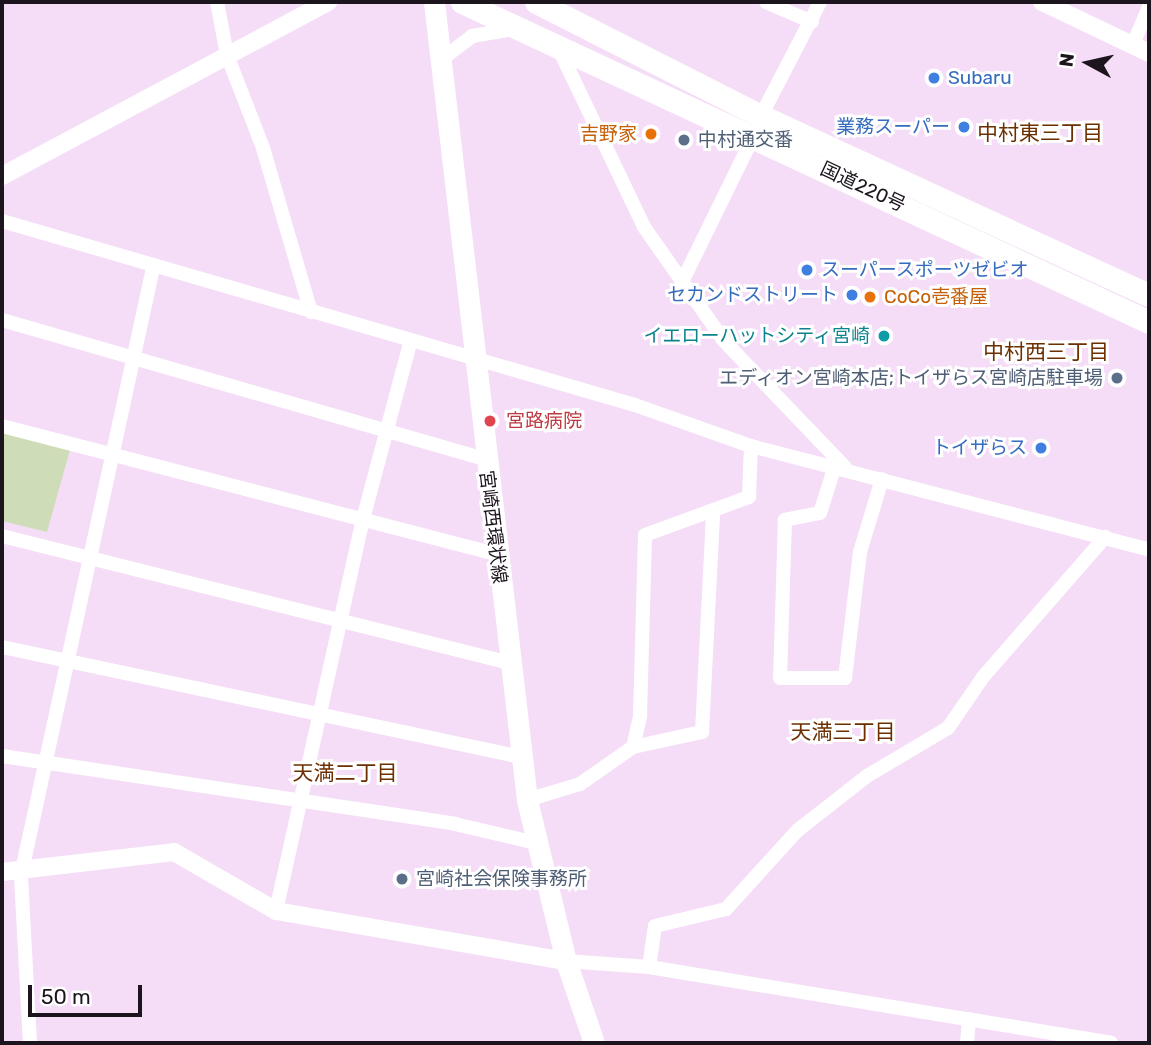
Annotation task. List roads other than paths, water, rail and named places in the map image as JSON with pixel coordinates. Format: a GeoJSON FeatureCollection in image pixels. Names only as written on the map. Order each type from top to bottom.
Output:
{"type":"FeatureCollection","features":[{"type":"Feature","properties":{"kind":"highway","name":"国道220号"},"geometry":{"type":"LineString","coordinates":[[462,2],[1149,295]]}},
{"type":"Feature","properties":{"kind":"highway","name":"国道220号"},"geometry":{"type":"LineString","coordinates":[[536,2],[757,126],[1149,322]]}},
{"type":"Feature","properties":{"kind":"main road","name":"宮崎西環状線"},"geometry":{"type":"LineString","coordinates":[[434,2],[496,554],[527,800],[566,961],[594,1043]]}},
{"type":"Feature","properties":{"kind":"street"},"geometry":{"type":"LineString","coordinates":[[217,2],[226,55],[263,148],[312,312]]}},
{"type":"Feature","properties":{"kind":"street"},"geometry":{"type":"LineString","coordinates":[[2,176],[328,2]]}},
{"type":"Feature","properties":{"kind":"street"},"geometry":{"type":"LineString","coordinates":[[766,2],[812,22]]}},
{"type":"Feature","properties":{"kind":"street"},"geometry":{"type":"LineString","coordinates":[[682,282],[820,2]]}},
{"type":"Feature","properties":{"kind":"street"},"geometry":{"type":"LineString","coordinates":[[1042,2],[1149,52]]}},
{"type":"Feature","properties":{"kind":"street"},"geometry":{"type":"LineString","coordinates":[[1133,44],[1149,7]]}},
{"type":"Feature","properties":{"kind":"street"},"geometry":{"type":"LineString","coordinates":[[442,59],[472,36],[505,27],[546,38],[636,212],[682,282],[724,341],[841,467]]}},
{"type":"Feature","properties":{"kind":"street"},"geometry":{"type":"LineString","coordinates":[[2,221],[153,268],[635,405],[751,446],[841,467],[1149,550]]}},
{"type":"Feature","properties":{"kind":"street"},"geometry":{"type":"LineString","coordinates":[[30,1043],[22,875],[153,268]]}},
{"type":"Feature","properties":{"kind":"street"},"geometry":{"type":"LineString","coordinates":[[2,320],[135,361],[485,459]]}},
{"type":"Feature","properties":{"kind":"street"},"geometry":{"type":"LineString","coordinates":[[276,911],[298,802],[321,718],[363,519],[411,340]]}},
{"type":"Feature","properties":{"kind":"street"},"geometry":{"type":"LineString","coordinates":[[2,426],[496,554]]}},
{"type":"Feature","properties":{"kind":"street"},"geometry":{"type":"LineString","coordinates":[[632,747],[640,716],[645,535],[749,497],[751,446]]}},
{"type":"Feature","properties":{"kind":"street"},"geometry":{"type":"LineString","coordinates":[[841,467],[820,513],[785,520],[780,678],[845,678],[860,552],[882,479]]}},
{"type":"Feature","properties":{"kind":"street"},"geometry":{"type":"LineString","coordinates":[[527,800],[580,784],[632,747],[702,732],[713,512]]}},
{"type":"Feature","properties":{"kind":"street"},"geometry":{"type":"LineString","coordinates":[[2,536],[510,663]]}},
{"type":"Feature","properties":{"kind":"street"},"geometry":{"type":"LineString","coordinates":[[649,967],[655,926],[726,909],[798,830],[867,776],[948,727],[983,677],[1105,537]]}},
{"type":"Feature","properties":{"kind":"street"},"geometry":{"type":"LineString","coordinates":[[2,647],[321,718],[486,745],[521,757]]}},
{"type":"Feature","properties":{"kind":"street"},"geometry":{"type":"LineString","coordinates":[[2,756],[455,824],[536,843]]}},
{"type":"Feature","properties":{"kind":"street"},"geometry":{"type":"LineString","coordinates":[[2,872],[22,875],[174,852],[276,911],[566,961],[649,967],[1111,1043]]}},
{"type":"Feature","properties":{"kind":"street"},"geometry":{"type":"LineString","coordinates":[[967,1043],[969,1019]]}},
{"type":"Feature","properties":{"kind":"place","name":"Subaru"},"geometry":{"type":"Point","coordinates":[934,78]}},
{"type":"Feature","properties":{"kind":"place","name":"業務スーパー"},"geometry":{"type":"Point","coordinates":[964,127]}},
{"type":"Feature","properties":{"kind":"place","name":"吉野家"},"geometry":{"type":"Point","coordinates":[651,134]}},
{"type":"Feature","properties":{"kind":"place","name":"中村通交番"},"geometry":{"type":"Point","coordinates":[684,140]}},
{"type":"Feature","properties":{"kind":"place","name":"スーパースポーツゼビオ"},"geometry":{"type":"Point","coordinates":[807,270]}},
{"type":"Feature","properties":{"kind":"place","name":"セカンドストリート"},"geometry":{"type":"Point","coordinates":[852,295]}},
{"type":"Feature","properties":{"kind":"place","name":"CoCo壱番屋"},"geometry":{"type":"Point","coordinates":[870,297]}},
{"type":"Feature","properties":{"kind":"place","name":"イエローハットシティ宮崎"},"geometry":{"type":"Point","coordinates":[884,336]}},
{"type":"Feature","properties":{"kind":"place","name":"エディオン宮崎本店;トイザらス宮崎店駐車場"},"geometry":{"type":"Point","coordinates":[1117,378]}},
{"type":"Feature","properties":{"kind":"place","name":"宮路病院"},"geometry":{"type":"Point","coordinates":[490,421]}},
{"type":"Feature","properties":{"kind":"place","name":"トイザらス"},"geometry":{"type":"Point","coordinates":[1041,448]}},
{"type":"Feature","properties":{"kind":"place","name":"宮崎社会保険事務所"},"geometry":{"type":"Point","coordinates":[402,879]}},
{"type":"Feature","properties":{"kind":"district","name":"中村東三丁目"},"geometry":{"type":"Point","coordinates":[1040,133]}},
{"type":"Feature","properties":{"kind":"district","name":"中村西三丁目"},"geometry":{"type":"Point","coordinates":[1046,352]}},
{"type":"Feature","properties":{"kind":"district","name":"天満三丁目"},"geometry":{"type":"Point","coordinates":[843,732]}},
{"type":"Feature","properties":{"kind":"district","name":"天満二丁目"},"geometry":{"type":"Point","coordinates":[345,773]}}]}
